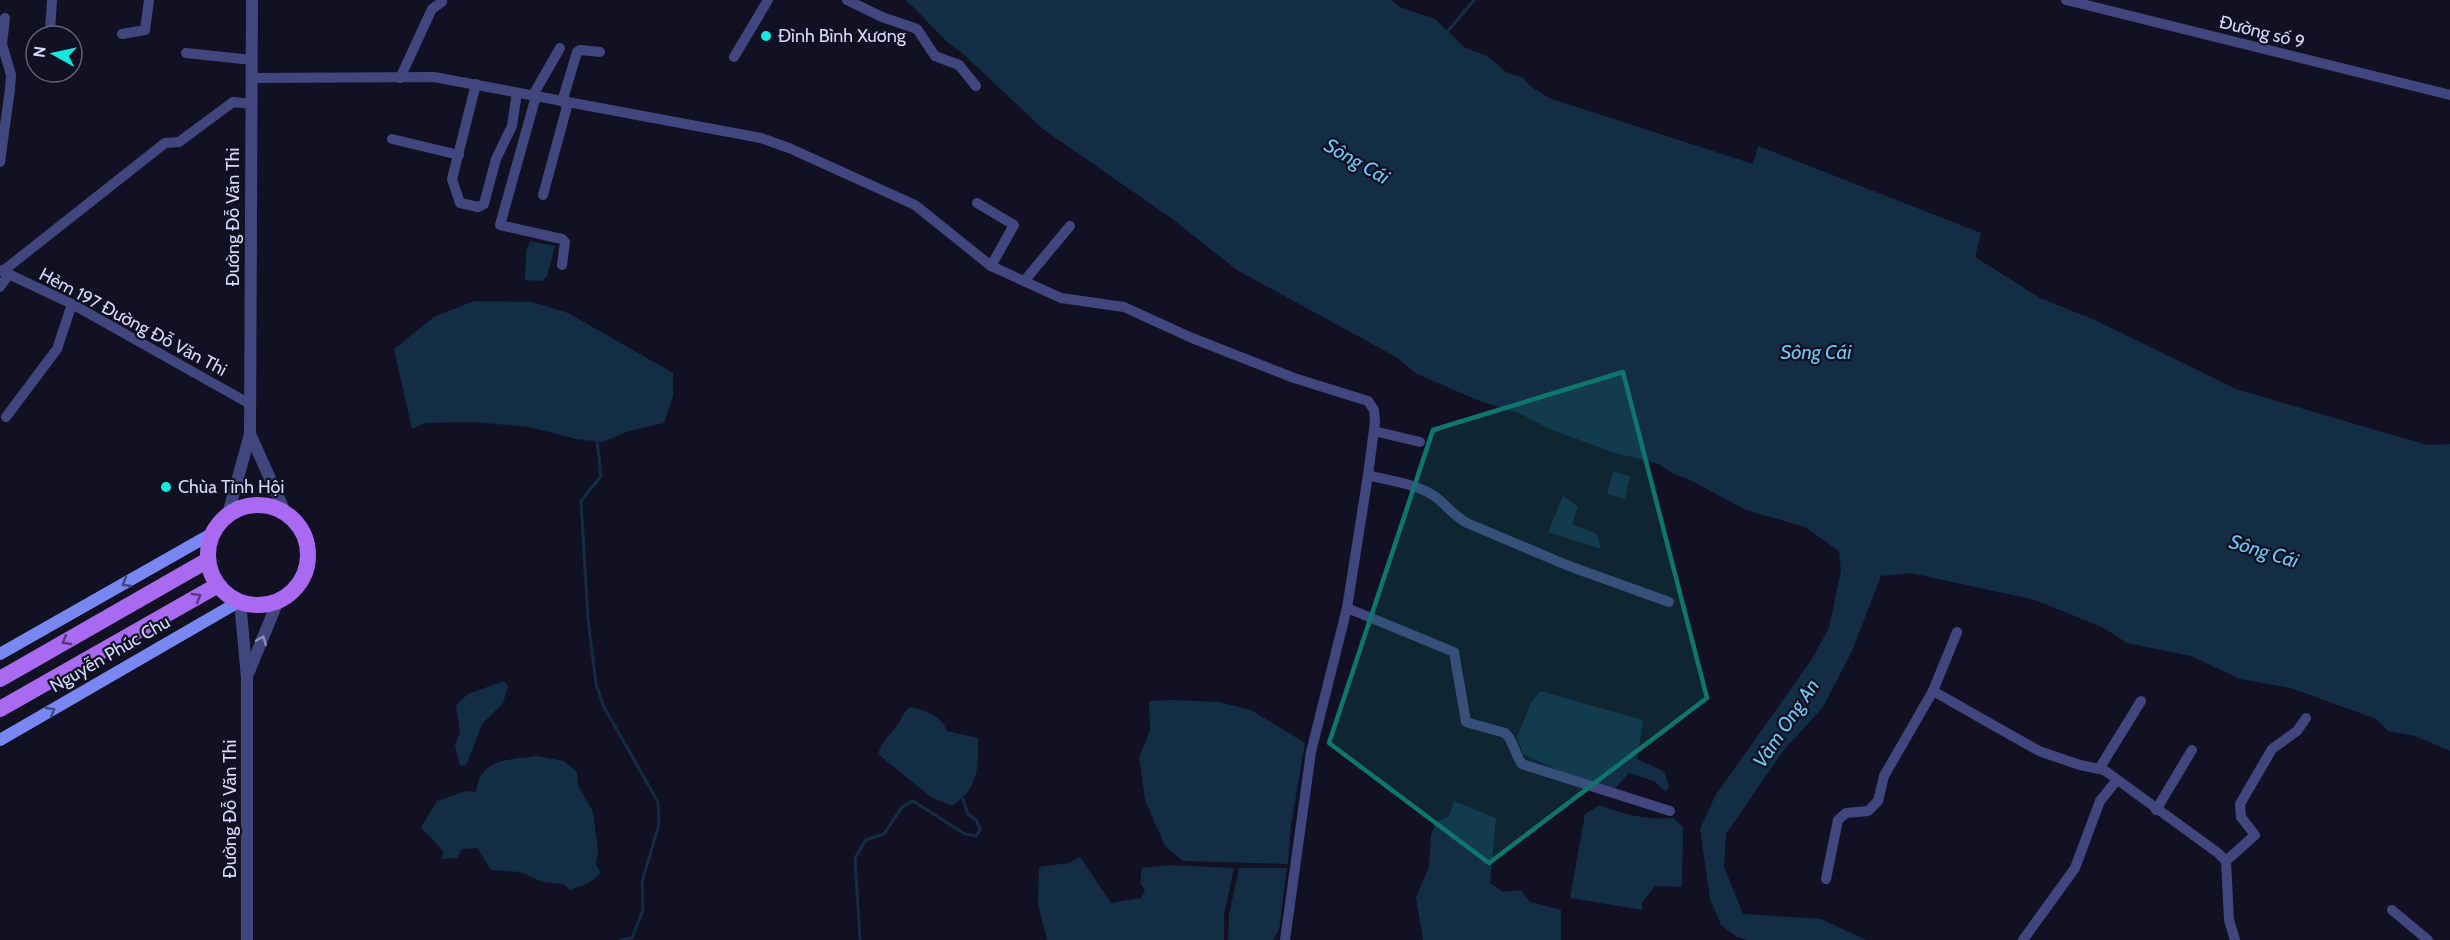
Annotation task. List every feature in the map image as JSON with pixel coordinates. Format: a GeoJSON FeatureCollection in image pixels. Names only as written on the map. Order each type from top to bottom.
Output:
{"type":"FeatureCollection","features":[{"type":"Feature","properties":{"kind":"main road"},"geometry":{"type":"LineString","coordinates":[[259,504],[276,507],[285,512],[301,528],[307,543],[308,560],[304,576],[294,590],[278,601],[266,605],[249,605],[233,599],[218,585],[212,575],[208,560],[209,541],[213,533],[228,514],[243,506],[259,504]]}},
{"type":"Feature","properties":{"kind":"main road"},"geometry":{"type":"LineString","coordinates":[[0,654],[213,533]]}},
{"type":"Feature","properties":{"kind":"main road","name":"Nguyễn Phúc Chu"},"geometry":{"type":"LineString","coordinates":[[0,679],[208,560]]}},
{"type":"Feature","properties":{"kind":"main road","name":"Nguyễn Phúc Chu"},"geometry":{"type":"LineString","coordinates":[[0,710],[218,585]]}},
{"type":"Feature","properties":{"kind":"main road","name":"Nguyễn Phúc Chu"},"geometry":{"type":"LineString","coordinates":[[0,740],[240,601]]}},
{"type":"Feature","properties":{"kind":"street"},"geometry":{"type":"LineString","coordinates":[[50,24],[52,0]]}},
{"type":"Feature","properties":{"kind":"street"},"geometry":{"type":"LineString","coordinates":[[122,34],[145,30],[149,0]]}},
{"type":"Feature","properties":{"kind":"street","name":"Đường Đỗ Văn Thi"},"geometry":{"type":"LineString","coordinates":[[228,514],[250,434],[252,0]]}},
{"type":"Feature","properties":{"kind":"street"},"geometry":{"type":"LineString","coordinates":[[734,57],[768,0]]}},
{"type":"Feature","properties":{"kind":"street"},"geometry":{"type":"LineString","coordinates":[[848,0],[882,17],[917,29],[934,56],[962,67],[976,86]]}},
{"type":"Feature","properties":{"kind":"street","name":"Đường số 9"},"geometry":{"type":"LineString","coordinates":[[2066,0],[2450,95]]}},
{"type":"Feature","properties":{"kind":"street"},"geometry":{"type":"LineString","coordinates":[[400,78],[432,9],[442,2]]}},
{"type":"Feature","properties":{"kind":"street"},"geometry":{"type":"LineString","coordinates":[[0,162],[11,75],[2,44],[5,18]]}},
{"type":"Feature","properties":{"kind":"street"},"geometry":{"type":"LineString","coordinates":[[560,48],[535,95],[500,225],[562,239],[565,242],[562,265]]}},
{"type":"Feature","properties":{"kind":"street"},"geometry":{"type":"LineString","coordinates":[[543,195],[577,52],[580,50],[600,52]]}},
{"type":"Feature","properties":{"kind":"street"},"geometry":{"type":"LineString","coordinates":[[186,52],[252,60]]}},
{"type":"Feature","properties":{"kind":"street"},"geometry":{"type":"LineString","coordinates":[[252,78],[434,78],[760,138],[789,148],[915,205],[991,266],[1026,280],[1061,298],[1125,307],[1192,339],[1294,378],[1368,401],[1374,410],[1374,431],[1368,475],[1347,608],[1311,752],[1286,940]]}},
{"type":"Feature","properties":{"kind":"street"},"geometry":{"type":"LineString","coordinates":[[476,84],[452,179],[457,198],[467,206],[478,207],[484,204],[496,159],[507,141],[517,93]]}},
{"type":"Feature","properties":{"kind":"street"},"geometry":{"type":"LineString","coordinates":[[0,287],[4,272],[165,143],[179,142],[233,102],[251,104]]}},
{"type":"Feature","properties":{"kind":"street"},"geometry":{"type":"LineString","coordinates":[[392,139],[459,155]]}},
{"type":"Feature","properties":{"kind":"street"},"geometry":{"type":"LineString","coordinates":[[977,203],[1014,225],[991,266]]}},
{"type":"Feature","properties":{"kind":"street"},"geometry":{"type":"LineString","coordinates":[[1026,280],[1070,226]]}},
{"type":"Feature","properties":{"kind":"street","name":"Hẻm 197 Đường Đỗ Văn Thi"},"geometry":{"type":"LineString","coordinates":[[4,272],[72,304],[250,404]]}},
{"type":"Feature","properties":{"kind":"street"},"geometry":{"type":"LineString","coordinates":[[6,417],[57,349],[72,304]]}},
{"type":"Feature","properties":{"kind":"street"},"geometry":{"type":"LineString","coordinates":[[1374,431],[1420,442]]}},
{"type":"Feature","properties":{"kind":"street","name":"Đường Đỗ Văn Thi"},"geometry":{"type":"LineString","coordinates":[[250,434],[285,512]]}},
{"type":"Feature","properties":{"kind":"street"},"geometry":{"type":"LineString","coordinates":[[1368,475],[1428,493],[1456,517],[1467,523],[1569,566],[1669,602]]}},
{"type":"Feature","properties":{"kind":"street","name":"Đường Đỗ Văn Thi"},"geometry":{"type":"LineString","coordinates":[[240,601],[247,678],[247,940]]}},
{"type":"Feature","properties":{"kind":"street","name":"Đường Đỗ Văn Thi"},"geometry":{"type":"LineString","coordinates":[[247,678],[278,601]]}},
{"type":"Feature","properties":{"kind":"street"},"geometry":{"type":"LineString","coordinates":[[1347,608],[1454,652],[1466,722],[1510,736],[1515,756],[1522,764],[1670,811]]}},
{"type":"Feature","properties":{"kind":"street"},"geometry":{"type":"LineString","coordinates":[[1826,879],[1841,814],[1868,811],[1878,801],[1884,776],[1933,692],[1957,632]]}},
{"type":"Feature","properties":{"kind":"street"},"geometry":{"type":"LineString","coordinates":[[1933,692],[2039,751],[2098,769],[2117,780],[2226,861]]}},
{"type":"Feature","properties":{"kind":"street"},"geometry":{"type":"LineString","coordinates":[[2098,769],[2141,701]]}},
{"type":"Feature","properties":{"kind":"street"},"geometry":{"type":"LineString","coordinates":[[2226,861],[2255,835],[2241,817],[2240,804],[2272,749],[2297,731],[2306,718]]}},
{"type":"Feature","properties":{"kind":"street"},"geometry":{"type":"LineString","coordinates":[[2156,810],[2192,750]]}},
{"type":"Feature","properties":{"kind":"street"},"geometry":{"type":"LineString","coordinates":[[2023,940],[2075,868],[2097,806],[2117,780]]}},
{"type":"Feature","properties":{"kind":"street"},"geometry":{"type":"LineString","coordinates":[[2226,861],[2229,920],[2235,940]]}},
{"type":"Feature","properties":{"kind":"street"},"geometry":{"type":"LineString","coordinates":[[2392,910],[2428,940]]}},
{"type":"Feature","properties":{"kind":"highlighted area"},"geometry":{"type":"Polygon","coordinates":[[[1623,372],[1707,698],[1489,863],[1329,743],[1433,430],[1623,372]]]}},
{"type":"Feature","properties":{"kind":"water","name":"Sông Cái"},"geometry":{"type":"Polygon","coordinates":[[[905,0],[1391,0],[1402,8],[1435,19],[1464,47],[1487,56],[1506,72],[1523,78],[1530,86],[1549,98],[1753,164],[1758,146],[1981,233],[1975,257],[2040,298],[2095,320],[2236,389],[2427,445],[2450,444],[2450,751],[2415,736],[2388,731],[2376,719],[2291,688],[2240,679],[2191,656],[2127,643],[2102,627],[2035,600],[1911,573],[1881,576],[1852,651],[1823,707],[1783,751],[1726,834],[1724,867],[1743,914],[1821,919],[1866,940],[1747,940],[1737,937],[1721,925],[1710,899],[1700,829],[1715,796],[1812,659],[1829,628],[1841,571],[1839,551],[1805,527],[1746,510],[1688,479],[1675,475],[1659,464],[1612,452],[1550,429],[1519,413],[1482,402],[1417,374],[1396,357],[1237,270],[1171,218],[1043,129],[961,52],[946,41],[905,0]]]}},
{"type":"Feature","properties":{"kind":"water"},"geometry":{"type":"Polygon","coordinates":[[[530,241],[555,246],[547,277],[541,281],[525,280],[526,251],[530,241]]]}},
{"type":"Feature","properties":{"kind":"water"},"geometry":{"type":"Polygon","coordinates":[[[474,301],[532,302],[568,313],[673,373],[673,396],[664,423],[629,431],[603,442],[576,439],[529,427],[474,422],[425,423],[412,429],[394,349],[434,317],[474,301]]]}},
{"type":"Feature","properties":{"kind":"water"},"geometry":{"type":"Polygon","coordinates":[[[1613,472],[1630,476],[1625,499],[1607,494],[1613,472]]]}},
{"type":"Feature","properties":{"kind":"water"},"geometry":{"type":"Polygon","coordinates":[[[1563,496],[1578,507],[1572,524],[1597,534],[1601,549],[1548,532],[1563,496]]]}},
{"type":"Feature","properties":{"kind":"water"},"geometry":{"type":"Polygon","coordinates":[[[504,681],[508,686],[503,703],[482,724],[467,764],[460,766],[455,745],[460,732],[456,705],[468,694],[504,681]]]}},
{"type":"Feature","properties":{"kind":"water"},"geometry":{"type":"Polygon","coordinates":[[[1540,691],[1643,720],[1637,759],[1665,772],[1669,788],[1665,791],[1654,781],[1629,773],[1614,790],[1555,769],[1523,754],[1517,737],[1531,703],[1540,691]]]}},
{"type":"Feature","properties":{"kind":"water"},"geometry":{"type":"Polygon","coordinates":[[[1149,701],[1219,702],[1251,710],[1305,743],[1291,825],[1288,864],[1183,861],[1165,846],[1145,800],[1139,757],[1150,731],[1149,701]]]}},
{"type":"Feature","properties":{"kind":"water"},"geometry":{"type":"Polygon","coordinates":[[[910,707],[933,714],[947,731],[978,738],[977,768],[972,785],[961,800],[952,806],[931,797],[878,754],[885,740],[910,707]]]}},
{"type":"Feature","properties":{"kind":"water"},"geometry":{"type":"Polygon","coordinates":[[[537,756],[564,761],[577,772],[578,785],[593,812],[598,851],[596,865],[601,873],[589,883],[570,890],[563,884],[543,882],[520,872],[491,870],[477,848],[462,849],[457,858],[442,859],[443,851],[421,827],[437,801],[466,791],[476,792],[483,773],[497,763],[537,756]]]}},
{"type":"Feature","properties":{"kind":"water"},"geometry":{"type":"Polygon","coordinates":[[[1454,801],[1496,818],[1490,883],[1503,892],[1521,890],[1530,902],[1561,910],[1561,940],[1423,940],[1416,897],[1429,867],[1431,835],[1436,822],[1449,816],[1454,801]]]}},
{"type":"Feature","properties":{"kind":"water"},"geometry":{"type":"Polygon","coordinates":[[[1600,805],[1636,816],[1674,818],[1683,828],[1682,887],[1655,886],[1642,903],[1642,910],[1570,898],[1585,814],[1600,805]]]}},
{"type":"Feature","properties":{"kind":"water"},"geometry":{"type":"Polygon","coordinates":[[[1080,857],[1111,903],[1141,898],[1145,890],[1140,883],[1142,868],[1169,865],[1234,868],[1224,915],[1224,940],[1047,940],[1038,904],[1039,867],[1069,863],[1080,857]]]}},
{"type":"Feature","properties":{"kind":"water"},"geometry":{"type":"Polygon","coordinates":[[[1239,868],[1287,868],[1279,930],[1273,940],[1228,940],[1229,915],[1239,868]]]}},
{"type":"Feature","properties":{"kind":"waterway"},"geometry":{"type":"LineString","coordinates":[[1448,31],[1474,0]]}},
{"type":"Feature","properties":{"kind":"waterway"},"geometry":{"type":"LineString","coordinates":[[597,441],[601,476],[581,501],[588,619],[596,684],[604,707],[658,802],[659,824],[642,882],[643,910],[632,938],[621,940]]}},
{"type":"Feature","properties":{"kind":"waterway"},"geometry":{"type":"LineString","coordinates":[[860,940],[855,858],[866,840],[884,834],[902,807],[913,801],[965,834],[976,836],[980,830],[977,821],[968,814],[963,799]]}},
{"type":"Feature","properties":{"kind":"place","name":"Đình Bình Xương"},"geometry":{"type":"Point","coordinates":[766,36]}},
{"type":"Feature","properties":{"kind":"place","name":"Chùa Tỉnh Hội"},"geometry":{"type":"Point","coordinates":[166,487]}},
{"type":"Feature","properties":{"kind":"water label","name":"Vàm Ong An"},"geometry":{"type":"Point","coordinates":[1786,723]}}]}
